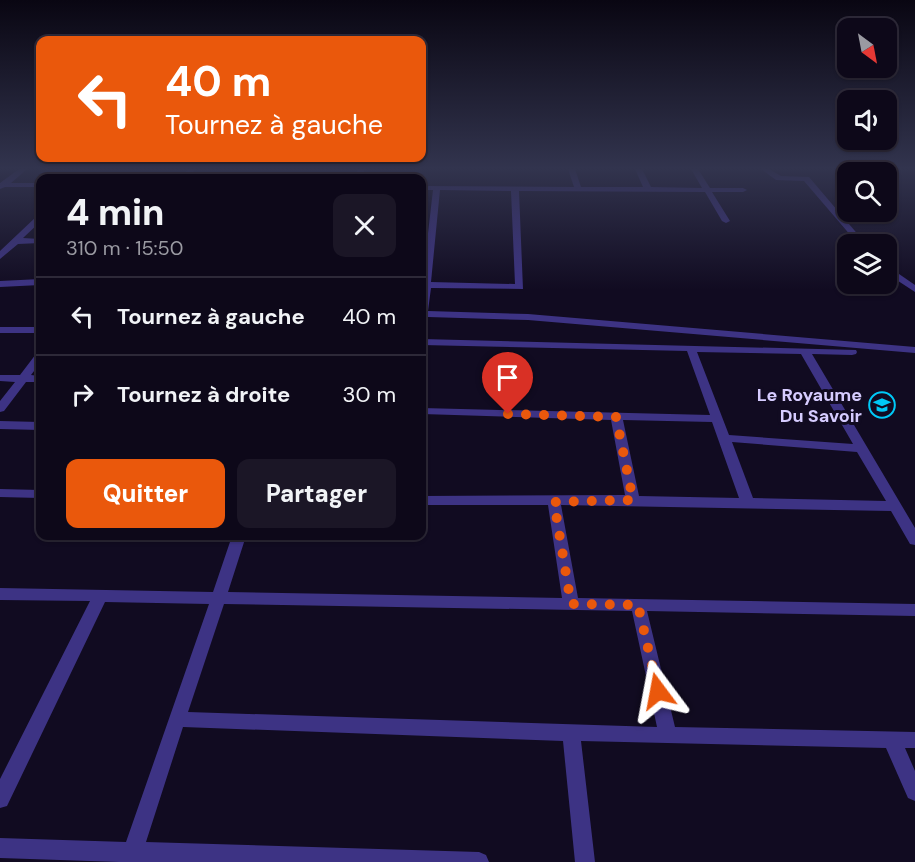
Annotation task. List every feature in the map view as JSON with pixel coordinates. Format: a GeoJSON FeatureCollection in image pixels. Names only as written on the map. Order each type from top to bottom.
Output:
{"type":"FeatureCollection","features":[{"type":"Feature","properties":{"kind":"street"},"geometry":{"type":"LineString","coordinates":[[435,209],[426,285],[520,287],[516,209]]}},
{"type":"Feature","properties":{"kind":"street"},"geometry":{"type":"LineString","coordinates":[[719,209],[726,221]]}},
{"type":"Feature","properties":{"kind":"street"},"geometry":{"type":"LineString","coordinates":[[832,209],[853,234]]}},
{"type":"Feature","properties":{"kind":"street"},"geometry":{"type":"LineString","coordinates":[[0,256],[36,223]]}},
{"type":"Feature","properties":{"kind":"street"},"geometry":{"type":"LineString","coordinates":[[18,241],[36,241]]}},
{"type":"Feature","properties":{"kind":"street"},"geometry":{"type":"LineString","coordinates":[[897,276],[915,289]]}},
{"type":"Feature","properties":{"kind":"street"},"geometry":{"type":"LineString","coordinates":[[0,284],[36,282]]}},
{"type":"Feature","properties":{"kind":"street"},"geometry":{"type":"LineString","coordinates":[[426,314],[528,317],[900,348],[915,352]]}},
{"type":"Feature","properties":{"kind":"street"},"geometry":{"type":"LineString","coordinates":[[0,330],[36,330]]}},
{"type":"Feature","properties":{"kind":"street"},"geometry":{"type":"LineString","coordinates":[[889,353],[915,340]]}},
{"type":"Feature","properties":{"kind":"street"},"geometry":{"type":"LineString","coordinates":[[426,342],[915,352]]}},
{"type":"Feature","properties":{"kind":"street"},"geometry":{"type":"LineString","coordinates":[[691,349],[748,503]]}},
{"type":"Feature","properties":{"kind":"street"},"geometry":{"type":"LineString","coordinates":[[805,351],[915,540]]}},
{"type":"Feature","properties":{"kind":"street"},"geometry":{"type":"LineString","coordinates":[[0,409],[36,361]]}},
{"type":"Feature","properties":{"kind":"street"},"geometry":{"type":"LineString","coordinates":[[0,378],[36,379]]}},
{"type":"Feature","properties":{"kind":"street"},"geometry":{"type":"LineString","coordinates":[[426,411],[716,419]]}},
{"type":"Feature","properties":{"kind":"street"},"geometry":{"type":"LineString","coordinates":[[616,417],[633,500]]}},
{"type":"Feature","properties":{"kind":"street"},"geometry":{"type":"LineString","coordinates":[[0,425],[36,426]]}},
{"type":"Feature","properties":{"kind":"street"},"geometry":{"type":"LineString","coordinates":[[723,438],[861,448]]}},
{"type":"Feature","properties":{"kind":"street"},"geometry":{"type":"LineString","coordinates":[[0,493],[36,494]]}},
{"type":"Feature","properties":{"kind":"street"},"geometry":{"type":"LineString","coordinates":[[426,500],[554,502],[633,500],[895,506]]}},
{"type":"Feature","properties":{"kind":"street"},"geometry":{"type":"LineString","coordinates":[[554,502],[571,604]]}},
{"type":"Feature","properties":{"kind":"street"},"geometry":{"type":"LineString","coordinates":[[130,857],[238,540]]}},
{"type":"Feature","properties":{"kind":"street"},"geometry":{"type":"LineString","coordinates":[[0,594],[915,610]]}},
{"type":"Feature","properties":{"kind":"street"},"geometry":{"type":"LineString","coordinates":[[0,799],[100,596]]}},
{"type":"Feature","properties":{"kind":"street"},"geometry":{"type":"LineString","coordinates":[[638,605],[668,734]]}},
{"type":"Feature","properties":{"kind":"street"},"geometry":{"type":"LineString","coordinates":[[176,719],[571,733],[915,740]]}},
{"type":"Feature","properties":{"kind":"street"},"geometry":{"type":"LineString","coordinates":[[571,733],[585,862]]}},
{"type":"Feature","properties":{"kind":"street"},"geometry":{"type":"LineString","coordinates":[[892,740],[915,792]]}},
{"type":"Feature","properties":{"kind":"street"},"geometry":{"type":"LineString","coordinates":[[0,848],[130,857],[479,862]]}},
{"type":"Feature","properties":{"kind":"place","name":"Le Royaume Du Savoir"},"geometry":{"type":"Point","coordinates":[882,405]}},
{"type":"Feature","properties":{"kind":"route"},"geometry":{"type":"LineString","coordinates":[[508,414],[616,417],[633,500],[554,502],[571,604],[638,605],[658,691]]}}]}
